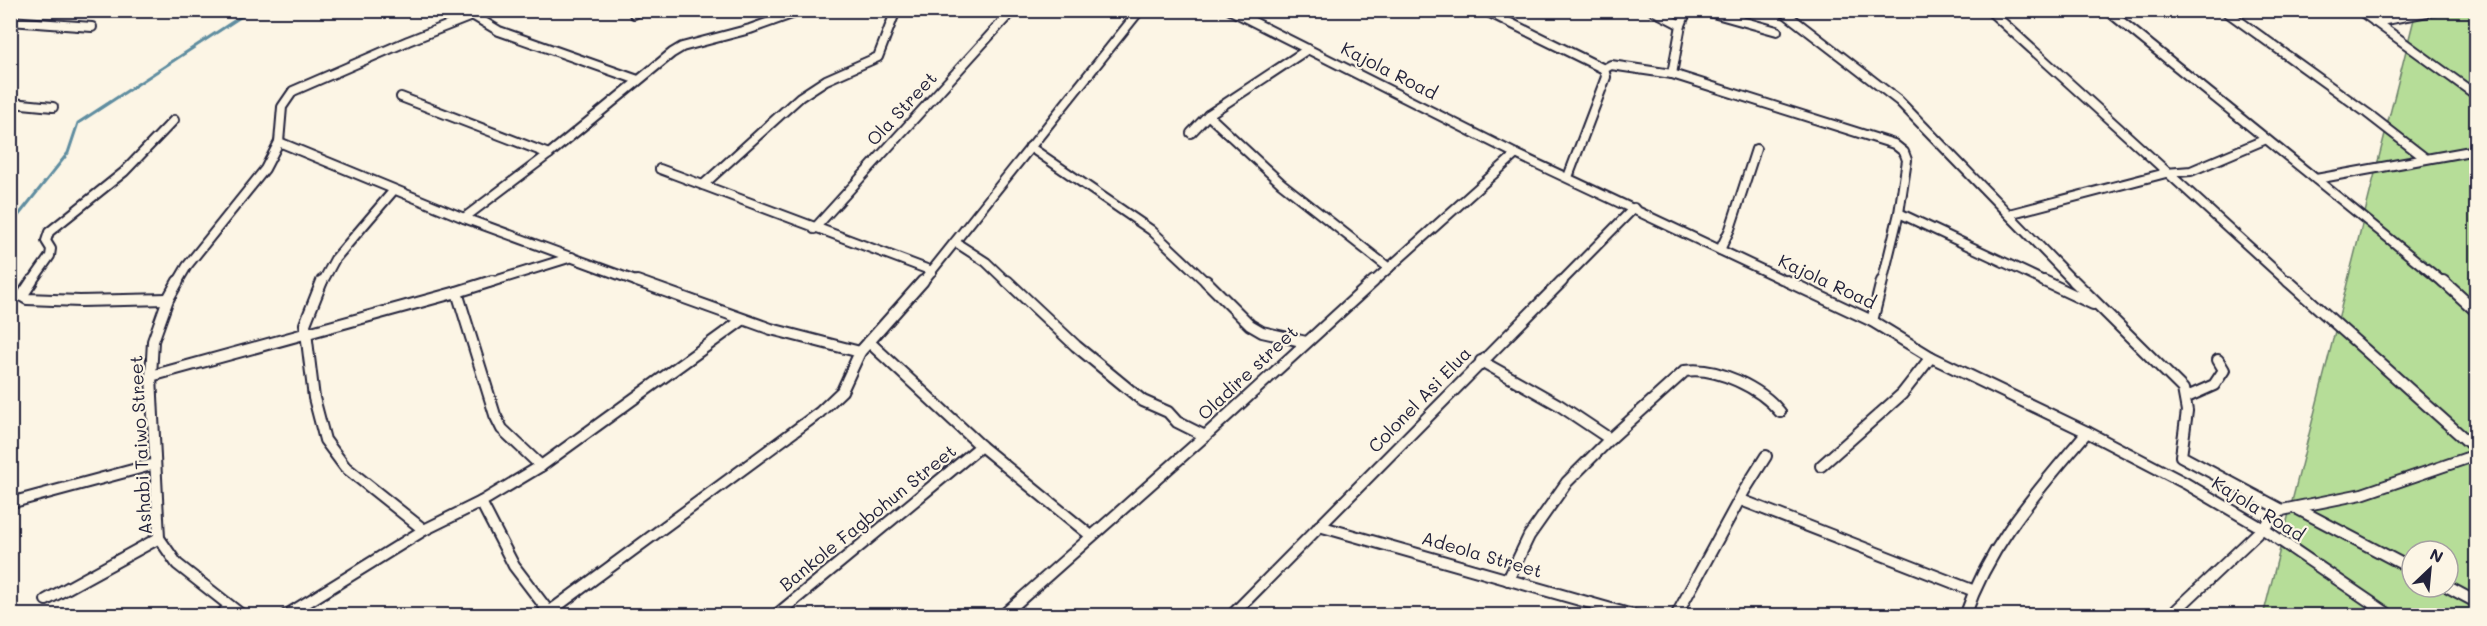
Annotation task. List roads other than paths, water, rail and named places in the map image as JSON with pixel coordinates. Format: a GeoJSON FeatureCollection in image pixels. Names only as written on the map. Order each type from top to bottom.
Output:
{"type":"FeatureCollection","features":[{"type":"Feature","properties":{"kind":"street"},"geometry":{"type":"LineString","coordinates":[[464,10],[499,31],[639,80]]}},
{"type":"Feature","properties":{"kind":"street","name":"Ashabi Taiwo Street"},"geometry":{"type":"LineString","coordinates":[[243,615],[229,607],[177,564],[159,537],[151,376],[153,341],[168,299],[187,266],[265,169],[279,142],[282,107],[293,91],[408,41],[487,10]]}},
{"type":"Feature","properties":{"kind":"street"},"geometry":{"type":"LineString","coordinates":[[464,218],[549,154],[682,47],[750,29],[803,10]]}},
{"type":"Feature","properties":{"kind":"street"},"geometry":{"type":"LineString","coordinates":[[703,185],[800,97],[826,80],[878,57],[896,10]]}},
{"type":"Feature","properties":{"kind":"street","name":"Ola Street"},"geometry":{"type":"LineString","coordinates":[[814,229],[1013,10]]}},
{"type":"Feature","properties":{"kind":"street"},"geometry":{"type":"LineString","coordinates":[[481,502],[514,566],[550,614],[819,413],[842,391],[860,352],[932,271],[1140,10]]}},
{"type":"Feature","properties":{"kind":"street","name":"Kajola Road"},"geometry":{"type":"LineString","coordinates":[[1230,10],[1516,154],[1872,321],[1931,357],[2087,432],[2186,483],[2262,528],[2391,615]]}},
{"type":"Feature","properties":{"kind":"street"},"geometry":{"type":"LineString","coordinates":[[1247,19],[1255,10]]}},
{"type":"Feature","properties":{"kind":"street"},"geometry":{"type":"LineString","coordinates":[[1484,10],[1604,69],[1606,76],[1568,177]]}},
{"type":"Feature","properties":{"kind":"street"},"geometry":{"type":"LineString","coordinates":[[1652,10],[1681,25]]}},
{"type":"Feature","properties":{"kind":"street"},"geometry":{"type":"LineString","coordinates":[[1672,74],[1681,25],[1687,10]]}},
{"type":"Feature","properties":{"kind":"street"},"geometry":{"type":"LineString","coordinates":[[1702,10],[1777,32]]}},
{"type":"Feature","properties":{"kind":"street"},"geometry":{"type":"LineString","coordinates":[[1781,10],[1899,101],[1924,125],[1991,199],[2009,214],[2183,389],[2187,397],[2181,456],[2282,510]]}},
{"type":"Feature","properties":{"kind":"street"},"geometry":{"type":"LineString","coordinates":[[1989,10],[2166,173],[2476,449]]}},
{"type":"Feature","properties":{"kind":"street"},"geometry":{"type":"LineString","coordinates":[[2106,10],[2476,311]]}},
{"type":"Feature","properties":{"kind":"street"},"geometry":{"type":"LineString","coordinates":[[2224,10],[2367,113],[2425,158]]}},
{"type":"Feature","properties":{"kind":"street"},"geometry":{"type":"LineString","coordinates":[[2359,10],[2476,95]]}},
{"type":"Feature","properties":{"kind":"street"},"geometry":{"type":"LineString","coordinates":[[2375,22],[2438,10]]}},
{"type":"Feature","properties":{"kind":"street"},"geometry":{"type":"LineString","coordinates":[[10,21],[92,27]]}},
{"type":"Feature","properties":{"kind":"street"},"geometry":{"type":"LineString","coordinates":[[1191,133],[1208,115],[1308,49]]}},
{"type":"Feature","properties":{"kind":"street"},"geometry":{"type":"LineString","coordinates":[[1604,69],[1611,65],[1624,65],[1672,74],[1894,144],[1904,152],[1907,160],[1899,213],[1872,321]]}},
{"type":"Feature","properties":{"kind":"street"},"geometry":{"type":"LineString","coordinates":[[401,97],[549,154]]}},
{"type":"Feature","properties":{"kind":"street"},"geometry":{"type":"LineString","coordinates":[[11,104],[52,107]]}},
{"type":"Feature","properties":{"kind":"street"},"geometry":{"type":"LineString","coordinates":[[1208,115],[1281,183],[1389,268]]}},
{"type":"Feature","properties":{"kind":"street"},"geometry":{"type":"LineString","coordinates":[[168,299],[80,301],[27,299],[22,296],[50,256],[51,249],[46,242],[49,232],[124,172],[174,120]]}},
{"type":"Feature","properties":{"kind":"street"},"geometry":{"type":"LineString","coordinates":[[2009,214],[2166,173],[2191,171],[2264,140]]}},
{"type":"Feature","properties":{"kind":"street"},"geometry":{"type":"LineString","coordinates":[[279,142],[464,218],[741,321],[829,346],[860,352]]}},
{"type":"Feature","properties":{"kind":"street"},"geometry":{"type":"LineString","coordinates":[[1030,147],[1151,230],[1250,325],[1262,332],[1306,342]]}},
{"type":"Feature","properties":{"kind":"street"},"geometry":{"type":"LineString","coordinates":[[1720,250],[1730,229],[1756,149]]}},
{"type":"Feature","properties":{"kind":"street"},"geometry":{"type":"LineString","coordinates":[[2316,179],[2476,150]]}},
{"type":"Feature","properties":{"kind":"street","name":"Oladire street"},"geometry":{"type":"LineString","coordinates":[[1002,615],[1090,535],[1205,436],[1516,154]]}},
{"type":"Feature","properties":{"kind":"street"},"geometry":{"type":"LineString","coordinates":[[660,169],[814,229],[932,271]]}},
{"type":"Feature","properties":{"kind":"street"},"geometry":{"type":"LineString","coordinates":[[394,190],[326,272],[307,315],[306,333],[314,398],[325,440],[345,468],[389,500],[424,530]]}},
{"type":"Feature","properties":{"kind":"street","name":"Colonel Asi Elua"},"geometry":{"type":"LineString","coordinates":[[1231,615],[1634,208]]}},
{"type":"Feature","properties":{"kind":"street"},"geometry":{"type":"LineString","coordinates":[[1899,213],[2101,308]]}},
{"type":"Feature","properties":{"kind":"street"},"geometry":{"type":"LineString","coordinates":[[955,242],[986,262],[1076,346],[1143,401],[1168,412],[1177,422],[1205,436]]}},
{"type":"Feature","properties":{"kind":"street"},"geometry":{"type":"LineString","coordinates":[[151,376],[457,292],[572,257]]}},
{"type":"Feature","properties":{"kind":"street"},"geometry":{"type":"LineString","coordinates":[[457,292],[495,415],[502,429],[541,466]]}},
{"type":"Feature","properties":{"kind":"street"},"geometry":{"type":"LineString","coordinates":[[285,615],[424,530],[481,502],[541,466],[741,321]]}},
{"type":"Feature","properties":{"kind":"street"},"geometry":{"type":"LineString","coordinates":[[869,342],[981,446],[1090,535]]}},
{"type":"Feature","properties":{"kind":"street"},"geometry":{"type":"LineString","coordinates":[[1821,466],[1902,394],[1931,357]]}},
{"type":"Feature","properties":{"kind":"street"},"geometry":{"type":"LineString","coordinates":[[2187,397],[2214,385],[2224,370],[2218,360]]}},
{"type":"Feature","properties":{"kind":"street"},"geometry":{"type":"LineString","coordinates":[[1481,361],[1559,405],[1610,440]]}},
{"type":"Feature","properties":{"kind":"street"},"geometry":{"type":"LineString","coordinates":[[1508,580],[1529,536],[1561,491],[1610,440],[1685,371],[1691,368],[1709,372],[1750,389],[1769,400],[1780,412]]}},
{"type":"Feature","properties":{"kind":"street"},"geometry":{"type":"LineString","coordinates":[[1965,615],[1972,590],[1998,542],[2087,432]]}},
{"type":"Feature","properties":{"kind":"street","name":"Bankole Fagbohun Street"},"geometry":{"type":"LineString","coordinates":[[775,615],[981,446]]}},
{"type":"Feature","properties":{"kind":"street"},"geometry":{"type":"LineString","coordinates":[[2170,615],[2282,510],[2362,494],[2476,455]]}},
{"type":"Feature","properties":{"kind":"street"},"geometry":{"type":"LineString","coordinates":[[1676,615],[1766,456]]}},
{"type":"Feature","properties":{"kind":"street"},"geometry":{"type":"LineString","coordinates":[[10,503],[155,464]]}},
{"type":"Feature","properties":{"kind":"street"},"geometry":{"type":"LineString","coordinates":[[1741,500],[1972,590]]}},
{"type":"Feature","properties":{"kind":"street"},"geometry":{"type":"LineString","coordinates":[[2296,508],[2400,563]]}},
{"type":"Feature","properties":{"kind":"street","name":"Adeola Street"},"geometry":{"type":"LineString","coordinates":[[1319,526],[1636,615]]}},
{"type":"Feature","properties":{"kind":"street"},"geometry":{"type":"LineString","coordinates":[[46,600],[159,537]]}},
{"type":"Feature","properties":{"kind":"street"},"geometry":{"type":"LineString","coordinates":[[2460,593],[2476,602]]}},
{"type":"Feature","properties":{"kind":"street"},"geometry":{"type":"LineString","coordinates":[[220,615],[229,607]]}},
{"type":"Feature","properties":{"kind":"waterway"},"geometry":{"type":"LineString","coordinates":[[10,226],[68,153],[78,123],[251,10]]}}]}
